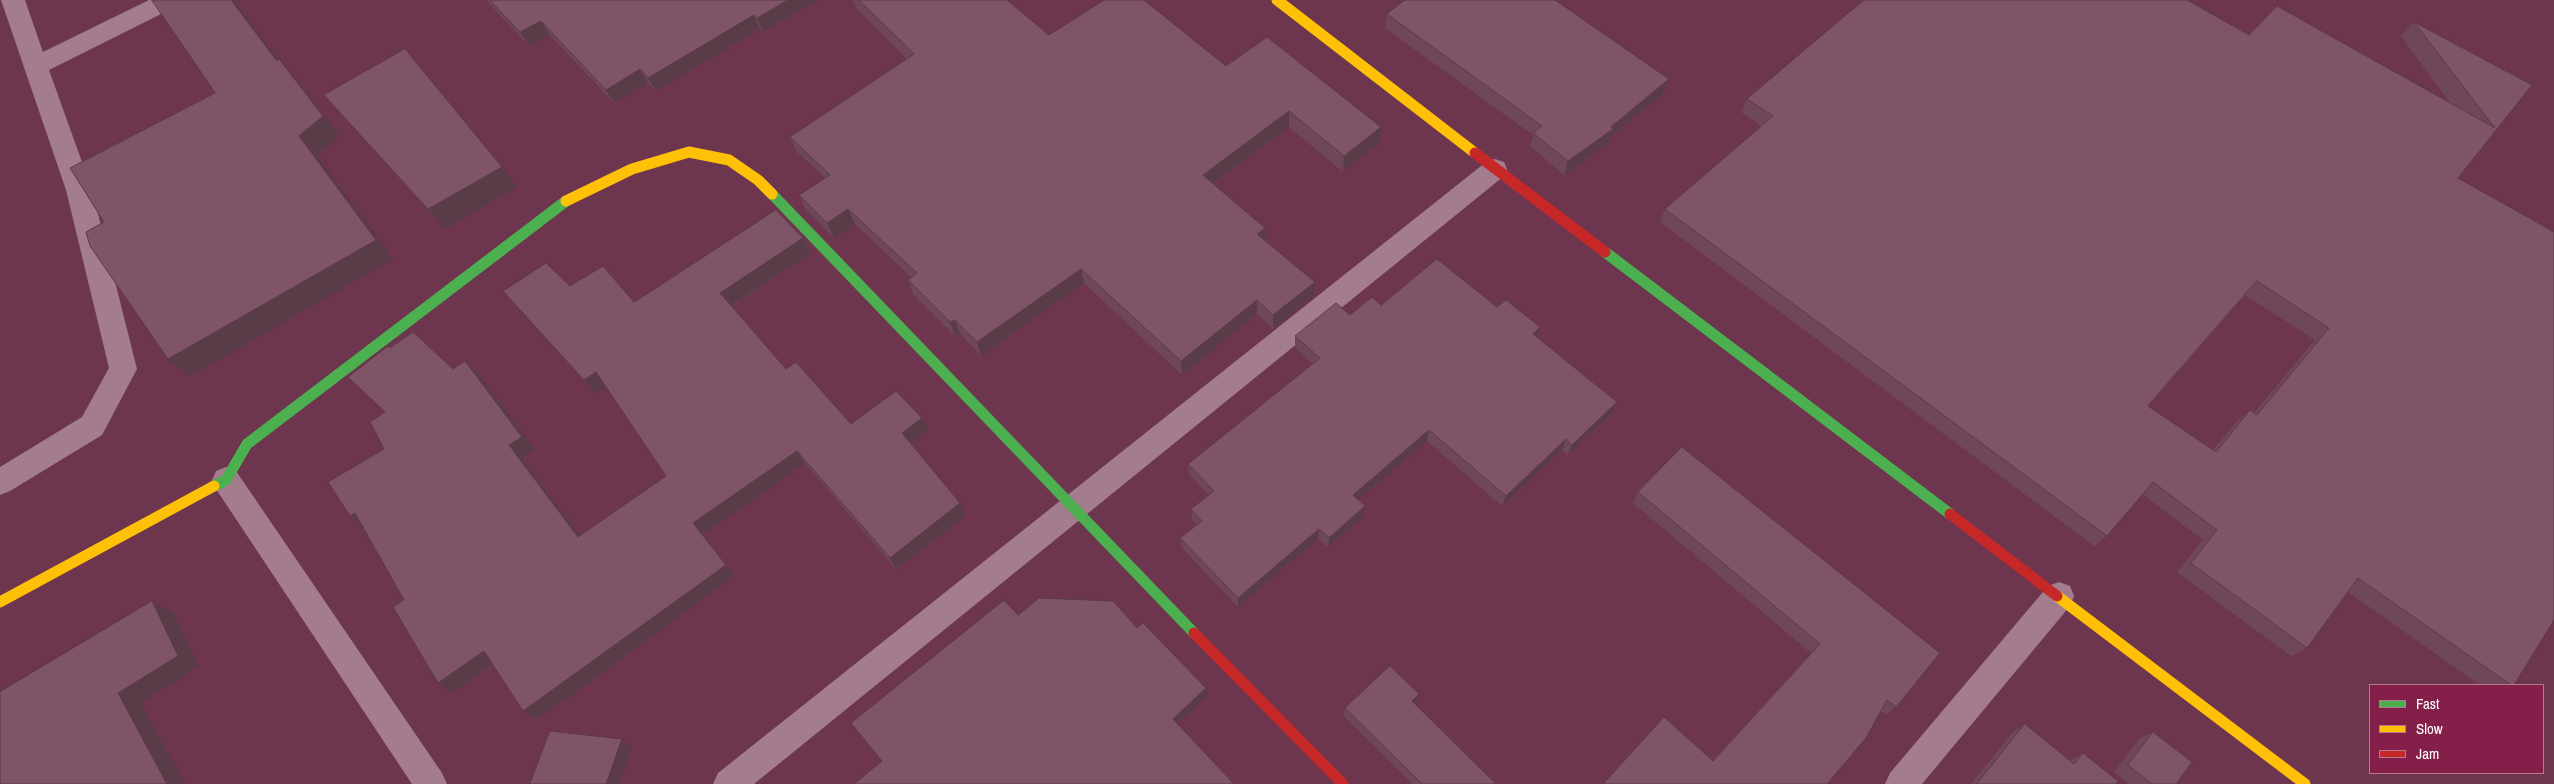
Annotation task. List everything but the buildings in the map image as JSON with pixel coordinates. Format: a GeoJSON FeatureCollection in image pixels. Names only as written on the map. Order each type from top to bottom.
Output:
{"type":"FeatureCollection","features":[{"type":"Feature","properties":{"kind":"street"},"geometry":{"type":"LineString","coordinates":[[0,482],[92,426],[123,369],[79,190],[13,0]]}},
{"type":"Feature","properties":{"kind":"street"},"geometry":{"type":"LineString","coordinates":[[36,66],[169,0]]}},
{"type":"Feature","properties":{"kind":"street"},"geometry":{"type":"LineString","coordinates":[[1277,0],[1495,169],[2304,784]]}},
{"type":"Feature","properties":{"kind":"street"},"geometry":{"type":"LineString","coordinates":[[0,602],[226,480],[247,444],[571,197],[632,169],[689,152],[729,160],[758,180],[872,296],[1071,508],[1343,784]]}},
{"type":"Feature","properties":{"kind":"street"},"geometry":{"type":"LineString","coordinates":[[729,784],[1495,169]]}},
{"type":"Feature","properties":{"kind":"street"},"geometry":{"type":"LineString","coordinates":[[226,480],[431,784]]}},
{"type":"Feature","properties":{"kind":"street"},"geometry":{"type":"LineString","coordinates":[[1902,784],[2058,596]]}},
{"type":"Feature","properties":{"kind":"traffic: fast"},"geometry":{"type":"LineString","coordinates":[[772,194],[1194,633]]}},
{"type":"Feature","properties":{"kind":"traffic: fast"},"geometry":{"type":"LineString","coordinates":[[214,486],[226,480],[247,444],[566,201]]}},
{"type":"Feature","properties":{"kind":"traffic: fast"},"geometry":{"type":"LineString","coordinates":[[1605,252],[1950,514]]}},
{"type":"Feature","properties":{"kind":"traffic: slow"},"geometry":{"type":"LineString","coordinates":[[1277,0],[1475,153]]}},
{"type":"Feature","properties":{"kind":"traffic: slow"},"geometry":{"type":"LineString","coordinates":[[566,201],[632,169],[689,152],[729,160],[758,180],[772,194]]}},
{"type":"Feature","properties":{"kind":"traffic: slow"},"geometry":{"type":"LineString","coordinates":[[0,602],[214,486]]}},
{"type":"Feature","properties":{"kind":"traffic: slow"},"geometry":{"type":"LineString","coordinates":[[2057,596],[2305,784]]}},
{"type":"Feature","properties":{"kind":"traffic: jam"},"geometry":{"type":"LineString","coordinates":[[1475,153],[1605,252]]}},
{"type":"Feature","properties":{"kind":"traffic: jam"},"geometry":{"type":"LineString","coordinates":[[1950,514],[2057,596]]}},
{"type":"Feature","properties":{"kind":"traffic: jam"},"geometry":{"type":"LineString","coordinates":[[1194,633],[1343,784]]}}]}
